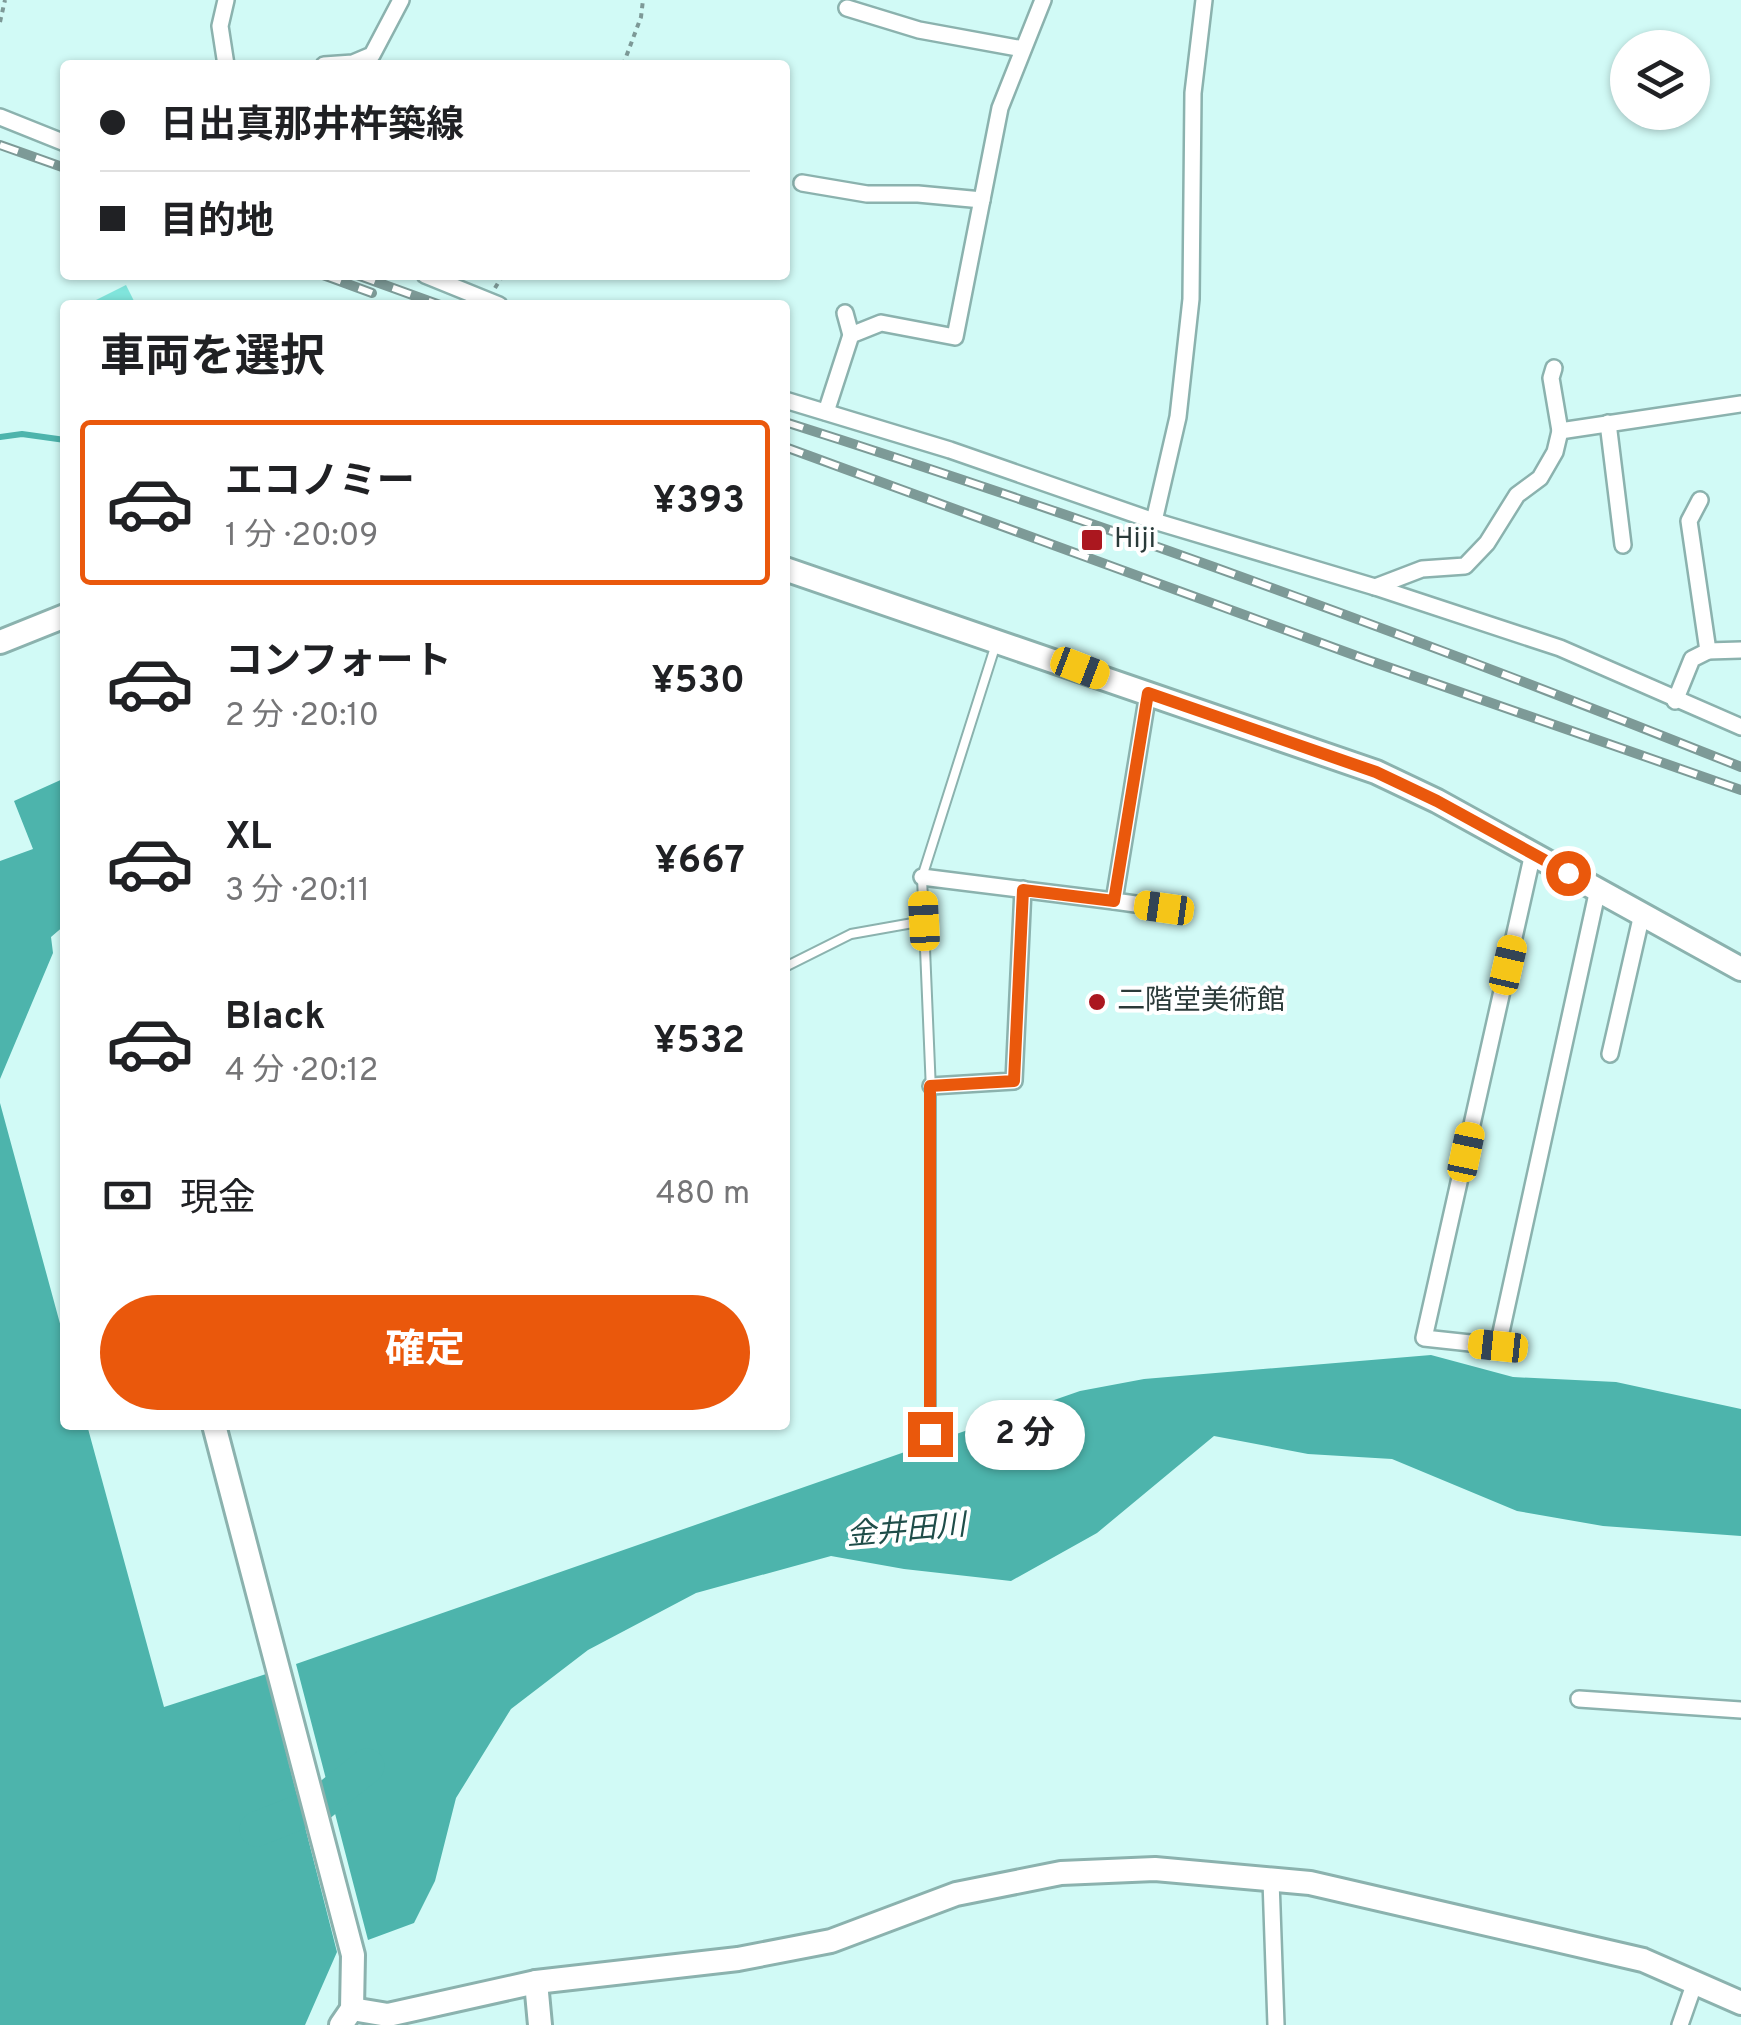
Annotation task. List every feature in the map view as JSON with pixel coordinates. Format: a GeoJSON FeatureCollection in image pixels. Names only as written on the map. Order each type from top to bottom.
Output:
{"type":"FeatureCollection","features":[{"type":"Feature","properties":{"kind":"street"},"geometry":{"type":"LineString","coordinates":[[225,60],[220,26],[226,0]]}},
{"type":"Feature","properties":{"kind":"street"},"geometry":{"type":"LineString","coordinates":[[359,60],[372,54],[401,0]]}},
{"type":"Feature","properties":{"kind":"street"},"geometry":{"type":"LineString","coordinates":[[851,335],[881,323],[892,323],[954,338],[1000,108],[1042,0]]}},
{"type":"Feature","properties":{"kind":"street"},"geometry":{"type":"LineString","coordinates":[[1154,521],[1178,418],[1190,299],[1193,93],[1204,0]]}},
{"type":"Feature","properties":{"kind":"street"},"geometry":{"type":"LineString","coordinates":[[847,8],[919,30],[1023,49]]}},
{"type":"Feature","properties":{"kind":"street"},"geometry":{"type":"LineString","coordinates":[[0,117],[60,141]]}},
{"type":"Feature","properties":{"kind":"street"},"geometry":{"type":"LineString","coordinates":[[802,183],[866,194],[982,200]]}},
{"type":"Feature","properties":{"kind":"street"},"geometry":{"type":"LineString","coordinates":[[436,280],[482,300]]}},
{"type":"Feature","properties":{"kind":"street"},"geometry":{"type":"LineString","coordinates":[[826,412],[851,335],[845,313]]}},
{"type":"Feature","properties":{"kind":"street"},"geometry":{"type":"LineString","coordinates":[[1376,587],[1422,569],[1465,566],[1487,543],[1517,494],[1540,478],[1556,452],[1560,431],[1551,378],[1554,368]]}},
{"type":"Feature","properties":{"kind":"street"},"geometry":{"type":"LineString","coordinates":[[790,401],[1560,648],[1741,728]]}},
{"type":"Feature","properties":{"kind":"street"},"geometry":{"type":"LineString","coordinates":[[1560,431],[1741,404]]}},
{"type":"Feature","properties":{"kind":"street"},"geometry":{"type":"LineString","coordinates":[[1608,424],[1623,546]]}},
{"type":"Feature","properties":{"kind":"street"},"geometry":{"type":"LineString","coordinates":[[1700,500],[1689,521],[1708,651]]}},
{"type":"Feature","properties":{"kind":"street"},"geometry":{"type":"LineString","coordinates":[[790,571],[1376,772],[1533,853],[1741,969]]}},
{"type":"Feature","properties":{"kind":"street"},"geometry":{"type":"LineString","coordinates":[[0,642],[60,618]]}},
{"type":"Feature","properties":{"kind":"street"},"geometry":{"type":"LineString","coordinates":[[1675,701],[1692,659],[1708,651],[1741,650]]}},
{"type":"Feature","properties":{"kind":"street"},"geometry":{"type":"LineString","coordinates":[[1114,901],[1148,693]]}},
{"type":"Feature","properties":{"kind":"street"},"geometry":{"type":"LineString","coordinates":[[1533,853],[1424,1338],[1498,1346],[1598,890]]}},
{"type":"Feature","properties":{"kind":"street"},"geometry":{"type":"LineString","coordinates":[[922,877],[1164,908]]}},
{"type":"Feature","properties":{"kind":"street"},"geometry":{"type":"LineString","coordinates":[[930,1086],[1014,1081],[1023,890]]}},
{"type":"Feature","properties":{"kind":"street"},"geometry":{"type":"LineString","coordinates":[[1610,1054],[1642,914]]}},
{"type":"Feature","properties":{"kind":"street"},"geometry":{"type":"LineString","coordinates":[[215,1430],[353,1955],[346,2017],[388,2015],[536,1982],[738,1958],[831,1941],[956,1894],[1061,1873],[1155,1868],[1310,1884],[1643,1960],[1741,2003]]}},
{"type":"Feature","properties":{"kind":"street"},"geometry":{"type":"LineString","coordinates":[[1579,1699],[1741,1710]]}},
{"type":"Feature","properties":{"kind":"street"},"geometry":{"type":"LineString","coordinates":[[1271,1880],[1276,2025]]}},
{"type":"Feature","properties":{"kind":"street"},"geometry":{"type":"LineString","coordinates":[[536,1982],[540,2025]]}},
{"type":"Feature","properties":{"kind":"street"},"geometry":{"type":"LineString","coordinates":[[1680,2025],[1696,1982]]}},
{"type":"Feature","properties":{"kind":"lane"},"geometry":{"type":"LineString","coordinates":[[930,1434],[930,1086],[922,877],[996,644]]}},
{"type":"Feature","properties":{"kind":"lane"},"geometry":{"type":"LineString","coordinates":[[790,964],[851,934],[924,921]]}},
{"type":"Feature","properties":{"kind":"path"},"geometry":{"type":"LineString","coordinates":[[0,22],[5,0]]}},
{"type":"Feature","properties":{"kind":"path"},"geometry":{"type":"LineString","coordinates":[[624,60],[642,17],[644,0]]}},
{"type":"Feature","properties":{"kind":"water"},"geometry":{"type":"Polygon","coordinates":[[[60,780],[60,929],[51,937],[53,953],[0,1079],[0,861],[33,849],[14,801],[60,780]]]}},
{"type":"Feature","properties":{"kind":"water"},"geometry":{"type":"Polygon","coordinates":[[[0,1103],[60,1324],[60,1430],[88,1430],[164,1707],[266,1674],[337,1952],[305,2025],[0,2025],[0,1103]]]}},
{"type":"Feature","properties":{"kind":"water"},"geometry":{"type":"Polygon","coordinates":[[[1431,1355],[1513,1377],[1616,1382],[1741,1409],[1741,1536],[1603,1526],[1517,1511],[1392,1459],[1308,1454],[1214,1436],[1097,1533],[1011,1581],[831,1556],[696,1593],[588,1650],[511,1709],[456,1798],[435,1881],[414,1923],[368,1940],[296,1664],[1080,1391],[1144,1379],[1431,1355]]]}},
{"type":"Feature","properties":{"kind":"building"},"geometry":{"type":"Polygon","coordinates":[[[126,285],[134,300],[96,300],[126,285]]]}},
{"type":"Feature","properties":{"kind":"waterway"},"geometry":{"type":"LineString","coordinates":[[0,437],[22,434],[60,439]]}},
{"type":"Feature","properties":{"kind":"waterway","name":"金井田川"},"geometry":{"type":"LineString","coordinates":[[257,1829],[320,1804],[367,1766]]}},
{"type":"Feature","properties":{"kind":"railway"},"geometry":{"type":"LineString","coordinates":[[0,145],[60,166]]}},
{"type":"Feature","properties":{"kind":"railway"},"geometry":{"type":"LineString","coordinates":[[337,280],[372,293]]}},
{"type":"Feature","properties":{"kind":"railway"},"geometry":{"type":"LineString","coordinates":[[371,280],[426,300]]}},
{"type":"Feature","properties":{"kind":"railway"},"geometry":{"type":"LineString","coordinates":[[790,424],[1266,586],[1741,767]]}},
{"type":"Feature","properties":{"kind":"railway"},"geometry":{"type":"LineString","coordinates":[[790,449],[1365,659],[1741,790]]}},
{"type":"Feature","properties":{"kind":"place","name":"Hiji"},"geometry":{"type":"Point","coordinates":[1092,540]}},
{"type":"Feature","properties":{"kind":"place","name":"二階堂美術館"},"geometry":{"type":"Point","coordinates":[1097,1002]}},
{"type":"Feature","properties":{"kind":"route"},"geometry":{"type":"LineString","coordinates":[[930,1434],[930,1086],[1014,1081],[1023,890],[1114,901],[1148,693],[1376,772],[1568,873]]}}]}
